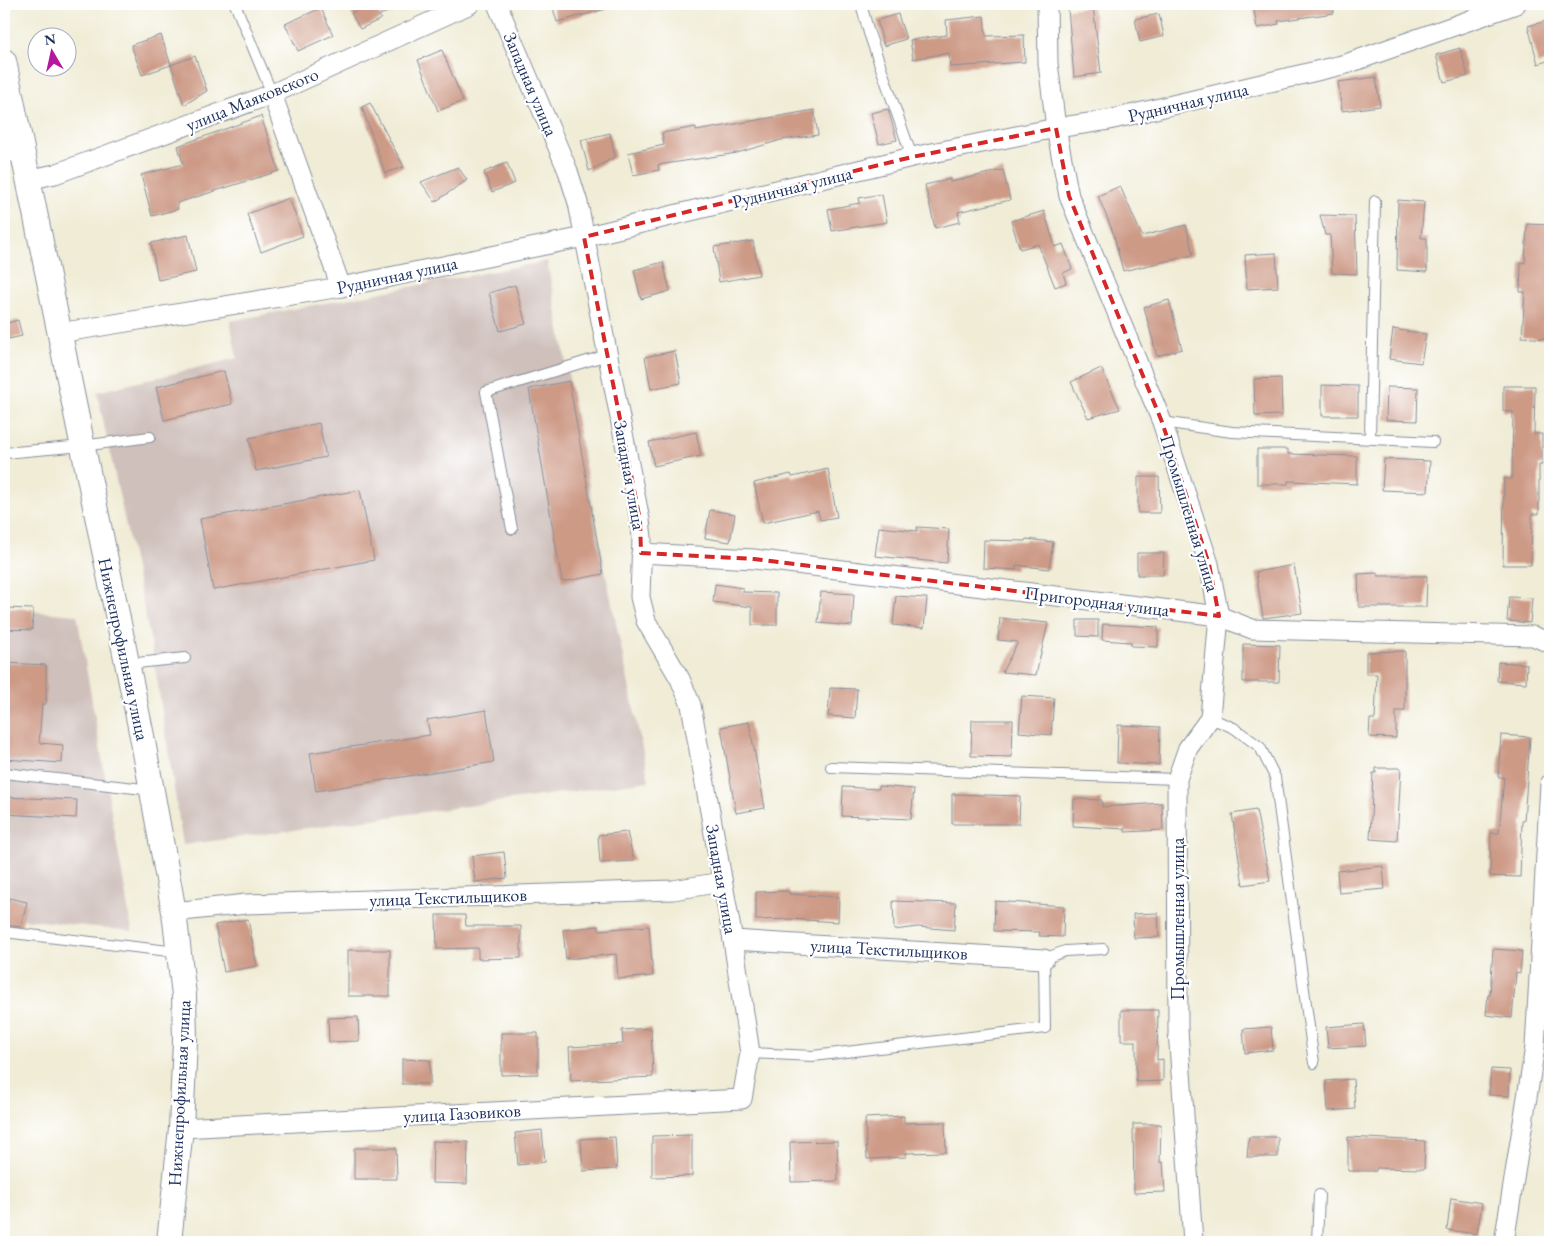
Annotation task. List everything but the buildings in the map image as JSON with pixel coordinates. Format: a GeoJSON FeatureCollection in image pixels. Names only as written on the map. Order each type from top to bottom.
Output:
{"type":"FeatureCollection","features":[{"type":"Feature","properties":{"kind":"street","name":"улица Маяковского"},"geometry":{"type":"LineString","coordinates":[[28,180],[54,174],[272,94],[470,4]]}},
{"type":"Feature","properties":{"kind":"street","name":"Западная улица"},"geometry":{"type":"LineString","coordinates":[[497,4],[568,171],[578,203],[640,520],[640,597],[646,621],[680,679],[691,705],[733,940],[750,1053],[742,1099]]}},
{"type":"Feature","properties":{"kind":"street","name":"Промышленная улица"},"geometry":{"type":"LineString","coordinates":[[1047,4],[1048,63],[1056,128],[1069,196],[1162,422],[1209,564],[1219,616],[1210,718],[1188,748],[1176,779],[1178,1030],[1193,1242]]}},
{"type":"Feature","properties":{"kind":"street","name":"Рудничная улица"},"geometry":{"type":"LineString","coordinates":[[59,333],[341,287],[584,237],[912,158],[1056,128],[1109,120],[1346,64],[1516,4]]}},
{"type":"Feature","properties":{"kind":"street","name":"Нижнепрофильная улица"},"geometry":{"type":"LineString","coordinates":[[4,61],[13,156],[28,180],[127,664],[174,912],[185,1004],[181,1128],[169,1242]]}},
{"type":"Feature","properties":{"kind":"street"},"geometry":{"type":"LineString","coordinates":[[272,94],[341,287]]}},
{"type":"Feature","properties":{"kind":"street","name":"Пригородная улица"},"geometry":{"type":"LineString","coordinates":[[641,554],[754,559],[1219,616],[1252,629],[1533,636],[1550,643]]}},
{"type":"Feature","properties":{"kind":"street"},"geometry":{"type":"LineString","coordinates":[[1504,1242],[1542,1049],[1550,784]]}},
{"type":"Feature","properties":{"kind":"street","name":"улица Текстильщиков"},"geometry":{"type":"LineString","coordinates":[[174,912],[246,904],[673,890],[722,882]]}},
{"type":"Feature","properties":{"kind":"street","name":"улица Текстильщиков"},"geometry":{"type":"LineString","coordinates":[[733,940],[1044,958]]}},
{"type":"Feature","properties":{"kind":"street","name":"улица Газовиков"},"geometry":{"type":"LineString","coordinates":[[181,1128],[742,1099]]}},
{"type":"Feature","properties":{"kind":"lane"},"geometry":{"type":"LineString","coordinates":[[235,4],[272,94]]}},
{"type":"Feature","properties":{"kind":"lane"},"geometry":{"type":"LineString","coordinates":[[861,4],[869,33],[912,158]]}},
{"type":"Feature","properties":{"kind":"lane"},"geometry":{"type":"LineString","coordinates":[[1370,438],[1375,201]]}},
{"type":"Feature","properties":{"kind":"lane"},"geometry":{"type":"LineString","coordinates":[[512,529],[486,392],[607,356]]}},
{"type":"Feature","properties":{"kind":"lane"},"geometry":{"type":"LineString","coordinates":[[1162,422],[1232,432],[1433,442]]}},
{"type":"Feature","properties":{"kind":"lane"},"geometry":{"type":"LineString","coordinates":[[4,453],[82,446],[150,437]]}},
{"type":"Feature","properties":{"kind":"lane"},"geometry":{"type":"LineString","coordinates":[[127,664],[185,658]]}},
{"type":"Feature","properties":{"kind":"lane"},"geometry":{"type":"LineString","coordinates":[[1210,718],[1234,728],[1260,747],[1275,777],[1314,1063]]}},
{"type":"Feature","properties":{"kind":"lane"},"geometry":{"type":"LineString","coordinates":[[831,767],[1176,779]]}},
{"type":"Feature","properties":{"kind":"lane"},"geometry":{"type":"LineString","coordinates":[[4,773],[152,790]]}},
{"type":"Feature","properties":{"kind":"lane"},"geometry":{"type":"LineString","coordinates":[[4,932],[179,952]]}},
{"type":"Feature","properties":{"kind":"lane"},"geometry":{"type":"LineString","coordinates":[[750,1053],[813,1056],[1045,1028],[1044,958],[1065,951],[1103,949]]}},
{"type":"Feature","properties":{"kind":"lane"},"geometry":{"type":"LineString","coordinates":[[1317,1242],[1319,1195]]}},
{"type":"Feature","properties":{"kind":"highlighted area"},"geometry":{"type":"Polygon","coordinates":[[[1056,128],[1069,196],[1162,422],[1209,564],[1219,616],[754,559],[641,553],[640,520],[584,237],[912,157],[1056,128]]]}},
{"type":"Feature","properties":{"kind":"shaded area"},"geometry":{"type":"Polygon","coordinates":[[[547,261],[607,580],[649,781],[183,845],[151,642],[97,392],[237,358],[230,321],[547,261]]]}},
{"type":"Feature","properties":{"kind":"shaded area"},"geometry":{"type":"Polygon","coordinates":[[[4,609],[77,615],[132,931],[4,917],[4,609]]]}}]}
